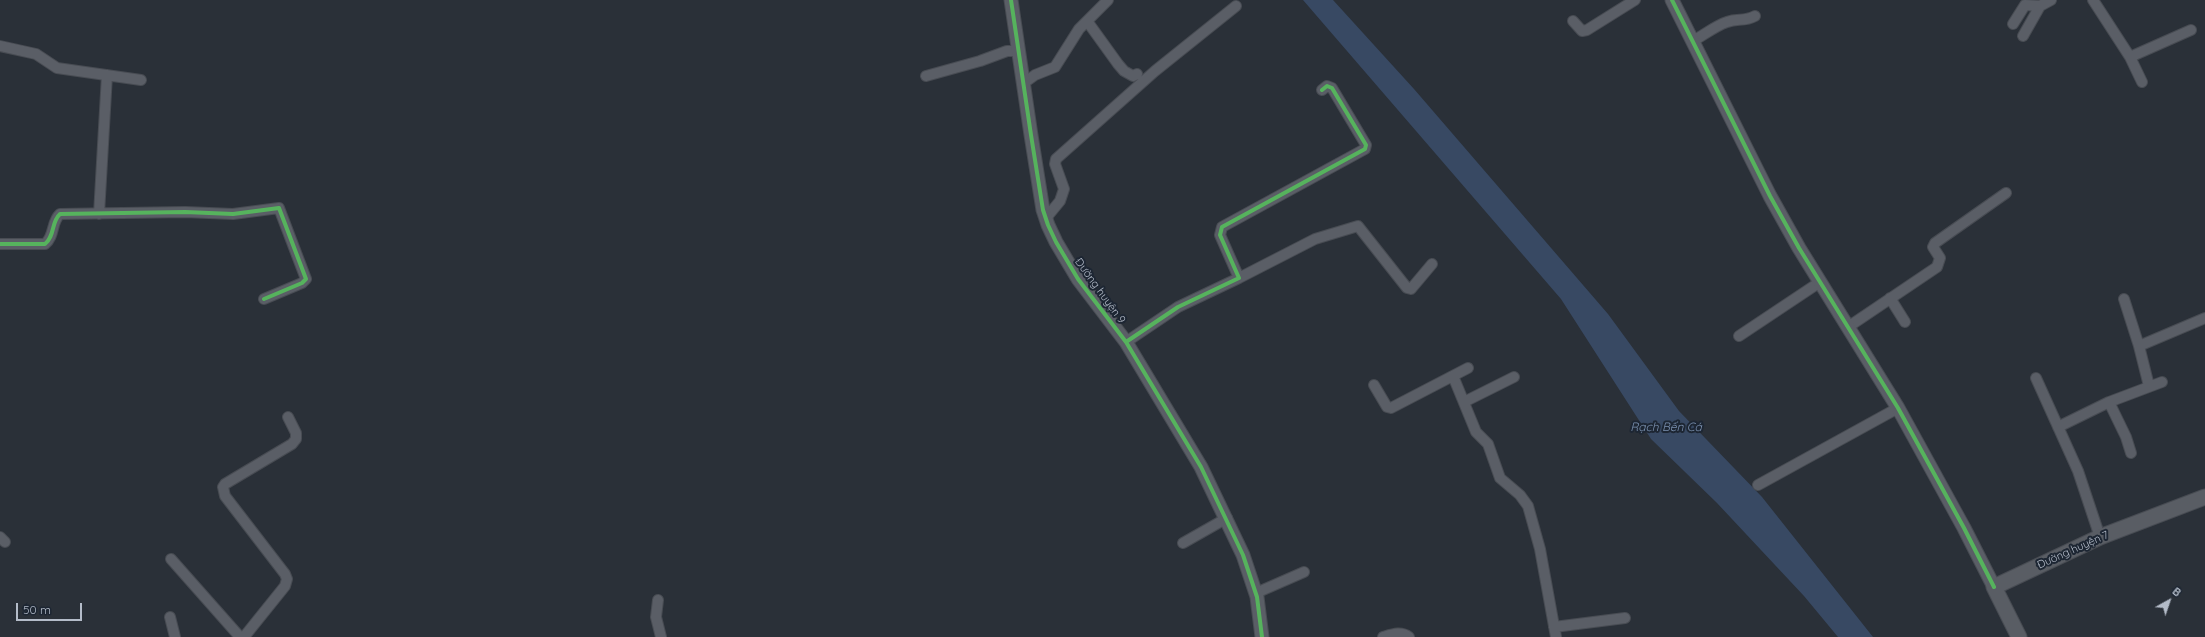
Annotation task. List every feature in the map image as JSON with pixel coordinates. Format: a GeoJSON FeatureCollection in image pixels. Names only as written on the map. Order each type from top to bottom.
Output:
{"type":"FeatureCollection","features":[{"type":"Feature","properties":{"kind":"main road","name":"Đường huyện 7"},"geometry":{"type":"LineString","coordinates":[[1994,587],[2100,537],[2205,497]]}},
{"type":"Feature","properties":{"kind":"main road"},"geometry":{"type":"LineString","coordinates":[[1994,587],[2019,637]]}},
{"type":"Feature","properties":{"kind":"street","name":"Đường huyện 9"},"geometry":{"type":"LineString","coordinates":[[1011,0],[1031,136],[1046,218],[1056,242],[1078,279],[1126,342],[1189,447],[1227,518],[1243,555],[1256,593],[1262,637]]}},
{"type":"Feature","properties":{"kind":"street"},"geometry":{"type":"LineString","coordinates":[[1024,83],[1035,75],[1056,67],[1079,29],[1108,0]]}},
{"type":"Feature","properties":{"kind":"street"},"geometry":{"type":"LineString","coordinates":[[1573,21],[1578,29],[1582,31],[1587,30],[1635,0]]}},
{"type":"Feature","properties":{"kind":"street"},"geometry":{"type":"LineString","coordinates":[[1672,0],[1770,196],[1820,282],[1898,408],[1994,587]]}},
{"type":"Feature","properties":{"kind":"street"},"geometry":{"type":"LineString","coordinates":[[2023,36],[2040,6],[2050,0]]}},
{"type":"Feature","properties":{"kind":"street"},"geometry":{"type":"LineString","coordinates":[[2093,0],[2130,57],[2142,82]]}},
{"type":"Feature","properties":{"kind":"street"},"geometry":{"type":"LineString","coordinates":[[2013,24],[2025,5],[2040,6]]}},
{"type":"Feature","properties":{"kind":"street"},"geometry":{"type":"LineString","coordinates":[[1046,218],[1060,201],[1064,189],[1055,164],[1056,159],[1155,71],[1236,6]]}},
{"type":"Feature","properties":{"kind":"street"},"geometry":{"type":"LineString","coordinates":[[1693,41],[1726,23],[1735,20],[1747,21],[1755,16]]}},
{"type":"Feature","properties":{"kind":"street"},"geometry":{"type":"LineString","coordinates":[[1087,22],[1124,71],[1134,76],[1137,74]]}},
{"type":"Feature","properties":{"kind":"street"},"geometry":{"type":"LineString","coordinates":[[2130,57],[2191,30]]}},
{"type":"Feature","properties":{"kind":"street"},"geometry":{"type":"LineString","coordinates":[[0,46],[36,54],[57,68],[141,80]]}},
{"type":"Feature","properties":{"kind":"street"},"geometry":{"type":"LineString","coordinates":[[926,76],[985,59],[1007,50],[1019,51]]}},
{"type":"Feature","properties":{"kind":"street"},"geometry":{"type":"LineString","coordinates":[[99,214],[107,75]]}},
{"type":"Feature","properties":{"kind":"street"},"geometry":{"type":"LineString","coordinates":[[1239,278],[1220,235],[1222,227],[1366,147],[1332,88],[1327,86],[1322,90]]}},
{"type":"Feature","properties":{"kind":"street"},"geometry":{"type":"LineString","coordinates":[[1848,327],[1937,267],[1940,258],[1932,247],[2006,193]]}},
{"type":"Feature","properties":{"kind":"street"},"geometry":{"type":"LineString","coordinates":[[0,244],[46,244],[52,236],[57,217],[60,214],[185,212],[233,214],[279,208],[306,279],[302,284],[264,299]]}},
{"type":"Feature","properties":{"kind":"street"},"geometry":{"type":"LineString","coordinates":[[1126,342],[1178,307],[1315,239],[1358,226],[1407,288],[1411,289],[1416,285],[1432,264]]}},
{"type":"Feature","properties":{"kind":"street"},"geometry":{"type":"LineString","coordinates":[[1738,336],[1820,282]]}},
{"type":"Feature","properties":{"kind":"street"},"geometry":{"type":"LineString","coordinates":[[1890,298],[1905,322]]}},
{"type":"Feature","properties":{"kind":"street"},"geometry":{"type":"LineString","coordinates":[[2124,299],[2139,346],[2149,386]]}},
{"type":"Feature","properties":{"kind":"street"},"geometry":{"type":"LineString","coordinates":[[2139,346],[2205,318]]}},
{"type":"Feature","properties":{"kind":"street"},"geometry":{"type":"LineString","coordinates":[[1374,385],[1387,407],[1390,408],[1468,368]]}},
{"type":"Feature","properties":{"kind":"street"},"geometry":{"type":"LineString","coordinates":[[1453,376],[1476,432],[1488,444],[1500,478],[1520,495],[1528,506],[1540,549],[1555,632],[1625,618]]}},
{"type":"Feature","properties":{"kind":"street"},"geometry":{"type":"LineString","coordinates":[[1464,402],[1514,377]]}},
{"type":"Feature","properties":{"kind":"street"},"geometry":{"type":"LineString","coordinates":[[2036,378],[2078,471],[2100,537]]}},
{"type":"Feature","properties":{"kind":"street"},"geometry":{"type":"LineString","coordinates":[[2058,427],[2108,402],[2162,382]]}},
{"type":"Feature","properties":{"kind":"street"},"geometry":{"type":"LineString","coordinates":[[2108,402],[2126,437],[2131,453]]}},
{"type":"Feature","properties":{"kind":"street"},"geometry":{"type":"LineString","coordinates":[[1758,485],[1898,408]]}},
{"type":"Feature","properties":{"kind":"street"},"geometry":{"type":"LineString","coordinates":[[244,637],[285,586],[287,580],[285,574],[224,496],[223,487],[225,484],[292,444],[296,439],[296,433],[288,417]]}},
{"type":"Feature","properties":{"kind":"street"},"geometry":{"type":"LineString","coordinates":[[1183,543],[1227,518]]}},
{"type":"Feature","properties":{"kind":"street"},"geometry":{"type":"LineString","coordinates":[[171,559],[240,637]]}},
{"type":"Feature","properties":{"kind":"street"},"geometry":{"type":"LineString","coordinates":[[1256,593],[1304,572]]}},
{"type":"Feature","properties":{"kind":"street"},"geometry":{"type":"LineString","coordinates":[[658,600],[656,617],[661,637]]}},
{"type":"Feature","properties":{"kind":"street"},"geometry":{"type":"LineString","coordinates":[[170,617],[175,637],[181,637]]}},
{"type":"Feature","properties":{"kind":"street"},"geometry":{"type":"LineString","coordinates":[[1384,637],[1396,633],[1405,634],[1409,637]]}},
{"type":"Feature","properties":{"kind":"water","name":"Rạch Bến Cá"},"geometry":{"type":"Polygon","coordinates":[[[1303,0],[1333,0],[1414,89],[1608,314],[1679,411],[1762,497],[1873,637],[1838,637],[1804,596],[1717,503],[1651,439],[1561,299],[1303,0]]]}},
{"type":"Feature","properties":{"kind":"cycle path"},"geometry":{"type":"LineString","coordinates":[[1011,0],[1043,210],[1048,225],[1056,242],[1078,279],[1126,342],[1201,467],[1243,555],[1257,597],[1262,637]]}},
{"type":"Feature","properties":{"kind":"cycle path"},"geometry":{"type":"LineString","coordinates":[[1672,0],[1770,196],[1799,248],[1898,408],[1964,528],[1994,587]]}},
{"type":"Feature","properties":{"kind":"cycle path"},"geometry":{"type":"LineString","coordinates":[[1126,342],[1178,307],[1239,278],[1220,235],[1222,227],[1365,149],[1366,145],[1332,88],[1327,86],[1322,90]]}},
{"type":"Feature","properties":{"kind":"cycle path"},"geometry":{"type":"LineString","coordinates":[[0,244],[45,244],[48,241],[55,221],[60,214],[185,212],[233,214],[279,208],[306,279],[302,283],[264,299]]}}]}
